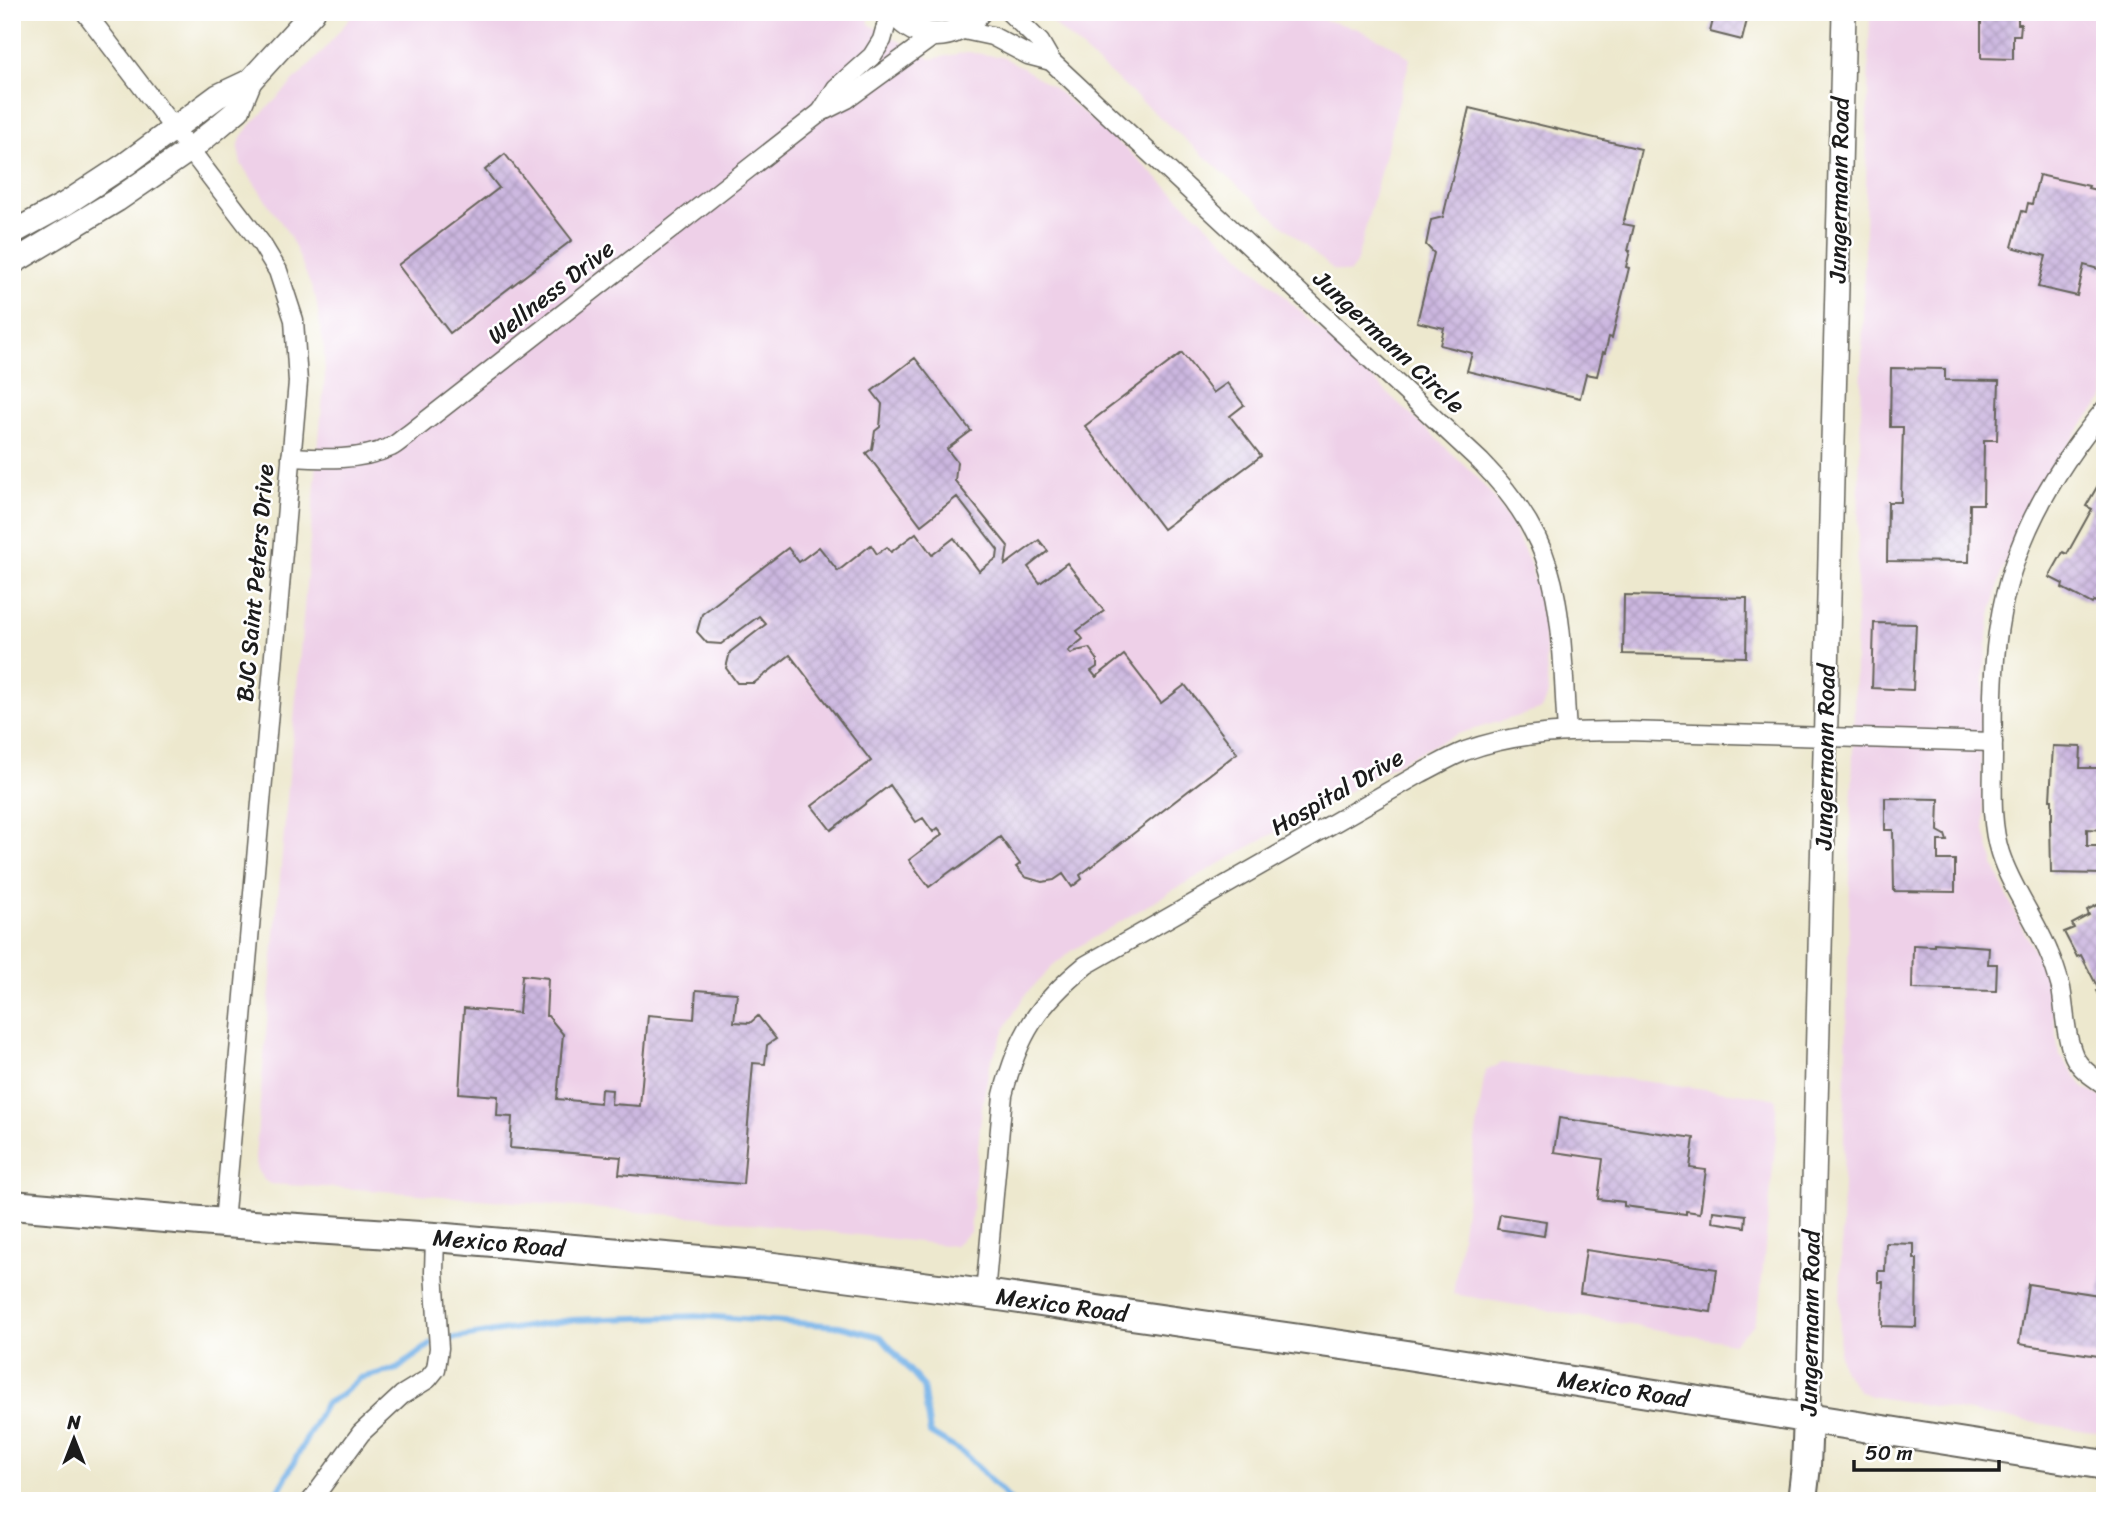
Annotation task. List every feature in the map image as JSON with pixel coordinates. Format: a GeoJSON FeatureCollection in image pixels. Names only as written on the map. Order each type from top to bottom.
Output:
{"type":"FeatureCollection","features":[{"type":"Feature","properties":{"kind":"main road","name":"Mexico Road"},"geometry":{"type":"LineString","coordinates":[[12,1205],[758,1265],[985,1294],[1356,1347],[2105,1465]]}},
{"type":"Feature","properties":{"kind":"main road","name":"Jungermann Road"},"geometry":{"type":"LineString","coordinates":[[1802,1501],[1808,1418]]}},
{"type":"Feature","properties":{"kind":"street","name":"BJC Saint Peters Drive"},"geometry":{"type":"LineString","coordinates":[[85,12],[261,243],[278,271],[294,320],[298,382],[225,1223]]}},
{"type":"Feature","properties":{"kind":"street"},"geometry":{"type":"LineString","coordinates":[[12,263],[117,200],[191,149],[238,110],[250,81],[313,12]]}},
{"type":"Feature","properties":{"kind":"street"},"geometry":{"type":"LineString","coordinates":[[892,12],[912,29],[936,35],[960,29],[970,23],[979,12]]}},
{"type":"Feature","properties":{"kind":"street","name":"Wellness Drive"},"geometry":{"type":"LineString","coordinates":[[821,112],[836,88],[872,56],[882,40],[892,12]]}},
{"type":"Feature","properties":{"kind":"street","name":"Jungermann Circle"},"geometry":{"type":"LineString","coordinates":[[1009,12],[1041,42],[1051,61],[1481,462],[1510,495],[1529,523],[1550,571],[1559,629],[1567,730]]}},
{"type":"Feature","properties":{"kind":"street","name":"Jungermann Road"},"geometry":{"type":"LineString","coordinates":[[1808,1418],[1844,12]]}},
{"type":"Feature","properties":{"kind":"street","name":"Jungermann Circle"},"geometry":{"type":"LineString","coordinates":[[960,29],[992,36],[1028,55],[1051,61]]}},
{"type":"Feature","properties":{"kind":"street","name":"Wellness Drive"},"geometry":{"type":"LineString","coordinates":[[291,457],[327,460],[363,455],[391,447],[821,112],[847,99],[936,35]]}},
{"type":"Feature","properties":{"kind":"street"},"geometry":{"type":"LineString","coordinates":[[12,233],[65,204],[126,164],[218,96],[250,81]]}},
{"type":"Feature","properties":{"kind":"street"},"geometry":{"type":"LineString","coordinates":[[2105,409],[2058,471],[2020,549],[2009,581],[1999,625],[1994,670],[1993,742],[1993,811],[1999,851],[2013,887],[2049,952],[2061,987],[2065,1024],[2075,1057],[2087,1073],[2105,1085]]}},
{"type":"Feature","properties":{"kind":"street","name":"Hospital Drive"},"geometry":{"type":"LineString","coordinates":[[985,1294],[1003,1095],[1018,1046],[1051,996],[1086,965],[1421,773],[1462,752],[1491,742],[1567,730],[1993,742]]}},
{"type":"Feature","properties":{"kind":"street"},"geometry":{"type":"LineString","coordinates":[[311,1501],[361,1433],[402,1395],[428,1379],[436,1369],[439,1348],[435,1237]]}},
{"type":"Feature","properties":{"kind":"shaded area"},"geometry":{"type":"Polygon","coordinates":[[[355,12],[868,12],[869,24],[931,59],[968,52],[1002,57],[1020,66],[1054,88],[1134,156],[1471,471],[1492,495],[1510,522],[1531,565],[1544,623],[1548,693],[1546,701],[1540,710],[1457,734],[1403,760],[1168,893],[1073,950],[1052,967],[1025,995],[1006,1027],[990,1064],[982,1107],[970,1232],[954,1246],[700,1217],[270,1184],[258,1170],[255,1158],[325,375],[316,299],[296,249],[241,164],[238,149],[241,137],[248,128],[323,51],[355,12]]]}},
{"type":"Feature","properties":{"kind":"shaded area"},"geometry":{"type":"Polygon","coordinates":[[[1042,12],[1293,12],[1356,28],[1399,49],[1410,59],[1356,264],[1349,273],[1334,270],[1042,12]]]}},
{"type":"Feature","properties":{"kind":"shaded area"},"geometry":{"type":"Polygon","coordinates":[[[1870,12],[2105,12],[2105,398],[2084,423],[2033,497],[2002,571],[1990,620],[1984,671],[1981,772],[1985,830],[1994,865],[2018,920],[2040,961],[2050,993],[2059,1054],[2085,1088],[2105,1099],[2105,1434],[1870,1396],[1859,1391],[1842,1369],[1839,1354],[1870,12]]]}},
{"type":"Feature","properties":{"kind":"shaded area"},"geometry":{"type":"Polygon","coordinates":[[[1501,1063],[1776,1098],[1776,1137],[1760,1298],[1754,1324],[1733,1343],[1453,1294],[1485,1071],[1501,1063]]]}},
{"type":"Feature","properties":{"kind":"building"},"geometry":{"type":"Polygon","coordinates":[[[1715,12],[1749,12],[1742,40],[1710,32],[1715,12]]]}},
{"type":"Feature","properties":{"kind":"building"},"geometry":{"type":"Polygon","coordinates":[[[1981,12],[2018,12],[2020,35],[2013,35],[2013,59],[1981,58],[1981,12]]]}},
{"type":"Feature","properties":{"kind":"building"},"geometry":{"type":"Polygon","coordinates":[[[1469,108],[1641,149],[1623,224],[1634,226],[1626,267],[1629,268],[1612,338],[1609,337],[1605,353],[1603,352],[1597,376],[1586,374],[1580,398],[1467,371],[1472,353],[1440,345],[1444,328],[1417,322],[1434,253],[1426,245],[1431,220],[1443,217],[1469,108]]]}},
{"type":"Feature","properties":{"kind":"building"},"geometry":{"type":"Polygon","coordinates":[[[505,154],[572,240],[450,333],[398,265],[499,188],[485,170],[505,154]]]}},
{"type":"Feature","properties":{"kind":"building"},"geometry":{"type":"Polygon","coordinates":[[[2039,175],[2105,192],[2105,208],[2101,222],[2105,223],[2102,232],[2105,232],[2105,259],[2102,270],[2084,265],[2077,296],[2038,287],[2046,256],[2012,247],[2022,211],[2026,212],[2028,203],[2032,204],[2039,175]]]}},
{"type":"Feature","properties":{"kind":"building"},"geometry":{"type":"Polygon","coordinates":[[[1182,353],[1213,393],[1227,383],[1244,405],[1230,416],[1261,456],[1163,529],[1085,426],[1182,353]]]}},
{"type":"Feature","properties":{"kind":"building"},"geometry":{"type":"Polygon","coordinates":[[[915,358],[971,431],[947,449],[957,462],[955,481],[1008,546],[1005,565],[1039,540],[1048,551],[1028,567],[1040,583],[1067,563],[1104,611],[1077,631],[1083,639],[1068,651],[1071,654],[1089,648],[1097,659],[1097,667],[1091,671],[1096,677],[1124,655],[1161,703],[1185,685],[1237,753],[1080,875],[1082,879],[1072,887],[1063,874],[1054,880],[1042,882],[1025,877],[1016,867],[1020,864],[1000,837],[929,887],[909,860],[943,834],[938,828],[933,832],[923,818],[916,822],[890,785],[831,830],[812,806],[871,761],[790,655],[754,683],[737,683],[726,668],[730,652],[766,624],[759,616],[721,644],[707,643],[697,632],[702,614],[788,548],[799,562],[819,547],[838,571],[871,545],[877,554],[887,547],[891,552],[916,533],[932,555],[954,538],[979,571],[997,558],[998,550],[957,497],[921,525],[866,453],[872,449],[875,431],[880,427],[882,404],[872,391],[915,358]]]}},
{"type":"Feature","properties":{"kind":"building"},"geometry":{"type":"Polygon","coordinates":[[[1891,368],[1945,369],[1945,380],[1999,381],[1997,440],[1984,440],[1983,504],[1970,504],[1969,562],[1887,561],[1888,502],[1901,502],[1903,427],[1890,427],[1891,368]]]}},
{"type":"Feature","properties":{"kind":"building"},"geometry":{"type":"Polygon","coordinates":[[[2105,485],[2104,606],[2094,601],[2092,604],[2062,588],[2063,584],[2049,577],[2063,552],[2067,554],[2092,509],[2086,506],[2097,487],[2102,490],[2105,485]]]}},
{"type":"Feature","properties":{"kind":"building"},"geometry":{"type":"Polygon","coordinates":[[[1624,595],[1747,598],[1746,657],[1623,654],[1624,595]]]}},
{"type":"Feature","properties":{"kind":"building"},"geometry":{"type":"Polygon","coordinates":[[[1874,623],[1916,624],[1913,690],[1872,688],[1874,623]]]}},
{"type":"Feature","properties":{"kind":"building"},"geometry":{"type":"Polygon","coordinates":[[[2053,746],[2081,747],[2080,768],[2105,768],[2105,830],[2087,829],[2087,846],[2105,846],[2105,874],[2051,873],[2050,800],[2053,746]]]}},
{"type":"Feature","properties":{"kind":"building"},"geometry":{"type":"Polygon","coordinates":[[[1885,798],[1939,799],[1938,831],[1945,835],[1947,841],[1938,841],[1938,860],[1955,860],[1955,892],[1894,891],[1893,830],[1885,830],[1885,798]]]}},
{"type":"Feature","properties":{"kind":"building"},"geometry":{"type":"Polygon","coordinates":[[[2101,903],[2105,905],[2105,1006],[2081,955],[2077,957],[2064,932],[2074,928],[2072,924],[2089,915],[2087,910],[2101,903]]]}},
{"type":"Feature","properties":{"kind":"building"},"geometry":{"type":"Polygon","coordinates":[[[1934,943],[1989,947],[1988,964],[1997,964],[1996,991],[1912,989],[1913,945],[1934,946],[1934,943]]]}},
{"type":"Feature","properties":{"kind":"building"},"geometry":{"type":"Polygon","coordinates":[[[522,975],[548,978],[546,1016],[563,1034],[557,1099],[600,1103],[601,1089],[612,1090],[611,1104],[640,1106],[648,1015],[694,1019],[696,990],[737,993],[734,1022],[750,1023],[758,1016],[776,1039],[767,1045],[765,1064],[753,1063],[743,1184],[619,1174],[621,1157],[510,1148],[512,1117],[497,1116],[498,1096],[459,1093],[464,1008],[519,1013],[522,975]]]}},
{"type":"Feature","properties":{"kind":"building"},"geometry":{"type":"Polygon","coordinates":[[[1559,1118],[1694,1138],[1690,1168],[1706,1170],[1700,1213],[1686,1211],[1686,1214],[1624,1206],[1624,1202],[1598,1199],[1603,1159],[1554,1152],[1559,1118]]]}},
{"type":"Feature","properties":{"kind":"building"},"geometry":{"type":"Polygon","coordinates":[[[1713,1211],[1746,1215],[1745,1227],[1712,1222],[1713,1211]]]}},
{"type":"Feature","properties":{"kind":"building"},"geometry":{"type":"Polygon","coordinates":[[[1500,1214],[1546,1221],[1544,1236],[1497,1229],[1500,1214]]]}},
{"type":"Feature","properties":{"kind":"building"},"geometry":{"type":"Polygon","coordinates":[[[1886,1243],[1914,1244],[1914,1259],[1917,1259],[1916,1327],[1882,1326],[1883,1282],[1878,1282],[1878,1271],[1885,1271],[1886,1243]]]}},
{"type":"Feature","properties":{"kind":"building"},"geometry":{"type":"Polygon","coordinates":[[[1586,1250],[1717,1269],[1711,1312],[1580,1293],[1586,1250]]]}},
{"type":"Feature","properties":{"kind":"building"},"geometry":{"type":"Polygon","coordinates":[[[2103,1268],[2105,1357],[2019,1344],[2028,1284],[2099,1295],[2103,1268]]]}},
{"type":"Feature","properties":{"kind":"waterway"},"geometry":{"type":"LineString","coordinates":[[449,1339],[571,1320],[702,1316],[839,1326],[881,1337],[923,1386],[930,1433],[965,1454],[1011,1501]]}},
{"type":"Feature","properties":{"kind":"waterway"},"geometry":{"type":"LineString","coordinates":[[273,1501],[325,1404],[341,1395],[360,1378],[397,1369],[431,1344]]}}]}
